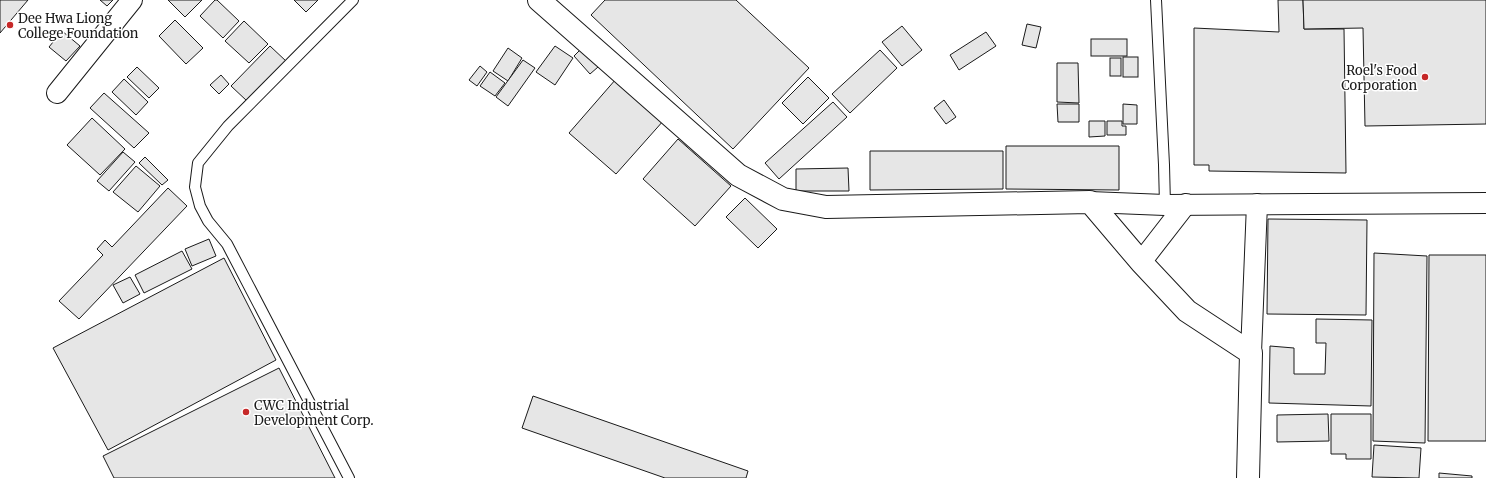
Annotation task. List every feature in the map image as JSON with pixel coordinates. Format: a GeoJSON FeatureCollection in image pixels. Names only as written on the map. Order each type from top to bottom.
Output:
{"type":"FeatureCollection","features":[{"type":"Feature","properties":{"kind":"street"},"geometry":{"type":"LineString","coordinates":[[57,93],[132,0]]}},
{"type":"Feature","properties":{"kind":"street"},"geometry":{"type":"LineString","coordinates":[[539,0],[738,175],[783,199],[826,207],[1090,202],[1165,205],[1486,203]]}},
{"type":"Feature","properties":{"kind":"street"},"geometry":{"type":"LineString","coordinates":[[1090,202],[1187,311],[1250,353]]}},
{"type":"Feature","properties":{"kind":"street"},"geometry":{"type":"LineString","coordinates":[[1142,262],[1186,204]]}},
{"type":"Feature","properties":{"kind":"street"},"geometry":{"type":"LineString","coordinates":[[1248,478],[1250,353],[1257,204]]}},
{"type":"Feature","properties":{"kind":"lane"},"geometry":{"type":"LineString","coordinates":[[349,478],[227,244],[208,222],[200,206],[195,187],[198,163],[228,126],[353,0]]}},
{"type":"Feature","properties":{"kind":"lane"},"geometry":{"type":"LineString","coordinates":[[1156,0],[1165,205]]}},
{"type":"Feature","properties":{"kind":"building"},"geometry":{"type":"Polygon","coordinates":[[[0,0],[28,0],[0,33],[0,0]]]}},
{"type":"Feature","properties":{"kind":"building"},"geometry":{"type":"Polygon","coordinates":[[[100,0],[113,0],[107,6],[100,0]]]}},
{"type":"Feature","properties":{"kind":"building"},"geometry":{"type":"Polygon","coordinates":[[[168,0],[202,0],[185,17],[168,0]]]}},
{"type":"Feature","properties":{"kind":"building"},"geometry":{"type":"Polygon","coordinates":[[[215,0],[217,0],[239,21],[223,38],[200,16],[215,0]]]}},
{"type":"Feature","properties":{"kind":"building"},"geometry":{"type":"Polygon","coordinates":[[[294,0],[318,0],[306,12],[294,0]]]}},
{"type":"Feature","properties":{"kind":"building"},"geometry":{"type":"Polygon","coordinates":[[[605,0],[736,0],[809,68],[733,149],[591,15],[605,0]]]}},
{"type":"Feature","properties":{"kind":"building"},"geometry":{"type":"Polygon","coordinates":[[[1278,0],[1303,0],[1304,29],[1344,29],[1346,173],[1209,171],[1209,165],[1194,165],[1194,28],[1279,32],[1278,0]]]}},
{"type":"Feature","properties":{"kind":"building","name":"Roel's Food Corporation"},"geometry":{"type":"Polygon","coordinates":[[[1303,0],[1486,0],[1486,124],[1365,126],[1363,28],[1304,29],[1303,0]]]}},
{"type":"Feature","properties":{"kind":"building"},"geometry":{"type":"Polygon","coordinates":[[[175,20],[203,48],[186,64],[159,36],[175,20]]]}},
{"type":"Feature","properties":{"kind":"building"},"geometry":{"type":"Polygon","coordinates":[[[244,21],[268,44],[249,63],[225,41],[244,21]]]}},
{"type":"Feature","properties":{"kind":"building"},"geometry":{"type":"Polygon","coordinates":[[[1027,24],[1041,27],[1036,48],[1022,45],[1027,24]]]}},
{"type":"Feature","properties":{"kind":"building"},"geometry":{"type":"Polygon","coordinates":[[[902,26],[922,50],[902,66],[882,42],[902,26]]]}},
{"type":"Feature","properties":{"kind":"building"},"geometry":{"type":"Polygon","coordinates":[[[62,31],[80,46],[66,61],[49,47],[62,31]]]}},
{"type":"Feature","properties":{"kind":"building"},"geometry":{"type":"Polygon","coordinates":[[[986,32],[996,46],[959,70],[950,55],[986,32]]]}},
{"type":"Feature","properties":{"kind":"building"},"geometry":{"type":"Polygon","coordinates":[[[1091,39],[1127,39],[1127,56],[1091,56],[1091,39]]]}},
{"type":"Feature","properties":{"kind":"building"},"geometry":{"type":"Polygon","coordinates":[[[270,46],[287,62],[247,101],[231,86],[270,46]]]}},
{"type":"Feature","properties":{"kind":"building"},"geometry":{"type":"Polygon","coordinates":[[[555,46],[573,58],[555,85],[536,72],[555,46]]]}},
{"type":"Feature","properties":{"kind":"building"},"geometry":{"type":"Polygon","coordinates":[[[508,48],[522,58],[508,81],[493,71],[508,48]]]}},
{"type":"Feature","properties":{"kind":"building"},"geometry":{"type":"Polygon","coordinates":[[[581,49],[598,67],[590,74],[574,56],[581,49]]]}},
{"type":"Feature","properties":{"kind":"building"},"geometry":{"type":"Polygon","coordinates":[[[880,50],[897,68],[850,113],[832,94],[880,50]]]}},
{"type":"Feature","properties":{"kind":"building"},"geometry":{"type":"Polygon","coordinates":[[[1123,57],[1138,57],[1138,77],[1123,77],[1123,57]]]}},
{"type":"Feature","properties":{"kind":"building"},"geometry":{"type":"Polygon","coordinates":[[[1110,58],[1121,58],[1121,76],[1110,76],[1110,58]]]}},
{"type":"Feature","properties":{"kind":"building"},"geometry":{"type":"Polygon","coordinates":[[[523,60],[535,68],[508,106],[496,97],[523,60]]]}},
{"type":"Feature","properties":{"kind":"building"},"geometry":{"type":"Polygon","coordinates":[[[1057,63],[1078,63],[1079,103],[1057,102],[1057,63]]]}},
{"type":"Feature","properties":{"kind":"building"},"geometry":{"type":"Polygon","coordinates":[[[480,66],[487,72],[477,86],[469,80],[480,66]]]}},
{"type":"Feature","properties":{"kind":"building"},"geometry":{"type":"Polygon","coordinates":[[[137,67],[159,88],[149,98],[127,77],[137,67]]]}},
{"type":"Feature","properties":{"kind":"building"},"geometry":{"type":"Polygon","coordinates":[[[490,72],[505,83],[495,96],[480,86],[490,72]]]}},
{"type":"Feature","properties":{"kind":"building"},"geometry":{"type":"Polygon","coordinates":[[[221,75],[229,84],[219,94],[210,85],[221,75]]]}},
{"type":"Feature","properties":{"kind":"building"},"geometry":{"type":"Polygon","coordinates":[[[808,77],[829,98],[803,124],[782,103],[808,77]]]}},
{"type":"Feature","properties":{"kind":"building"},"geometry":{"type":"Polygon","coordinates":[[[124,79],[148,102],[136,115],[112,92],[124,79]]]}},
{"type":"Feature","properties":{"kind":"building"},"geometry":{"type":"Polygon","coordinates":[[[616,79],[664,120],[616,174],[569,133],[616,79]]]}},
{"type":"Feature","properties":{"kind":"building"},"geometry":{"type":"Polygon","coordinates":[[[104,93],[149,133],[134,148],[90,108],[104,93]]]}},
{"type":"Feature","properties":{"kind":"building"},"geometry":{"type":"Polygon","coordinates":[[[944,100],[956,117],[946,124],[934,108],[944,100]]]}},
{"type":"Feature","properties":{"kind":"building"},"geometry":{"type":"Polygon","coordinates":[[[833,102],[847,117],[779,179],[765,163],[833,102]]]}},
{"type":"Feature","properties":{"kind":"building"},"geometry":{"type":"Polygon","coordinates":[[[1057,104],[1079,104],[1079,122],[1058,122],[1057,104]]]}},
{"type":"Feature","properties":{"kind":"building"},"geometry":{"type":"Polygon","coordinates":[[[1123,104],[1137,105],[1137,124],[1123,124],[1123,104]]]}},
{"type":"Feature","properties":{"kind":"building"},"geometry":{"type":"Polygon","coordinates":[[[92,118],[125,149],[100,175],[67,145],[92,118]]]}},
{"type":"Feature","properties":{"kind":"building"},"geometry":{"type":"Polygon","coordinates":[[[1089,121],[1105,121],[1105,136],[1089,137],[1089,121]]]}},
{"type":"Feature","properties":{"kind":"building"},"geometry":{"type":"Polygon","coordinates":[[[1107,121],[1122,121],[1122,126],[1126,126],[1126,135],[1107,135],[1107,121]]]}},
{"type":"Feature","properties":{"kind":"building"},"geometry":{"type":"Polygon","coordinates":[[[678,139],[731,186],[695,226],[643,179],[678,139]]]}},
{"type":"Feature","properties":{"kind":"building"},"geometry":{"type":"Polygon","coordinates":[[[1006,146],[1119,146],[1119,190],[1006,189],[1006,146]]]}},
{"type":"Feature","properties":{"kind":"building"},"geometry":{"type":"Polygon","coordinates":[[[870,151],[1003,151],[1003,189],[870,190],[870,151]]]}},
{"type":"Feature","properties":{"kind":"building"},"geometry":{"type":"Polygon","coordinates":[[[123,152],[135,162],[109,191],[97,181],[123,152]]]}},
{"type":"Feature","properties":{"kind":"building"},"geometry":{"type":"Polygon","coordinates":[[[145,157],[168,180],[162,185],[139,163],[145,157]]]}},
{"type":"Feature","properties":{"kind":"building"},"geometry":{"type":"Polygon","coordinates":[[[136,166],[160,186],[138,212],[113,192],[136,166]]]}},
{"type":"Feature","properties":{"kind":"building"},"geometry":{"type":"Polygon","coordinates":[[[848,168],[849,191],[796,191],[796,169],[848,168]]]}},
{"type":"Feature","properties":{"kind":"building"},"geometry":{"type":"Polygon","coordinates":[[[168,188],[187,206],[79,319],[59,301],[103,255],[97,249],[105,240],[112,247],[168,188]]]}},
{"type":"Feature","properties":{"kind":"building"},"geometry":{"type":"Polygon","coordinates":[[[745,198],[777,229],[758,248],[726,217],[745,198]]]}},
{"type":"Feature","properties":{"kind":"building"},"geometry":{"type":"Polygon","coordinates":[[[1268,219],[1367,220],[1366,315],[1267,314],[1268,219]]]}},
{"type":"Feature","properties":{"kind":"building"},"geometry":{"type":"Polygon","coordinates":[[[209,239],[216,256],[192,266],[185,249],[209,239]]]}},
{"type":"Feature","properties":{"kind":"building"},"geometry":{"type":"Polygon","coordinates":[[[182,251],[192,269],[144,293],[135,275],[182,251]]]}},
{"type":"Feature","properties":{"kind":"building"},"geometry":{"type":"Polygon","coordinates":[[[1374,253],[1427,256],[1425,443],[1373,441],[1374,253]]]}},
{"type":"Feature","properties":{"kind":"building"},"geometry":{"type":"Polygon","coordinates":[[[1429,255],[1486,255],[1486,441],[1428,441],[1429,255]]]}},
{"type":"Feature","properties":{"kind":"building"},"geometry":{"type":"Polygon","coordinates":[[[224,258],[276,360],[108,450],[53,348],[224,258]]]}},
{"type":"Feature","properties":{"kind":"building"},"geometry":{"type":"Polygon","coordinates":[[[130,277],[140,294],[123,303],[113,285],[130,277]]]}},
{"type":"Feature","properties":{"kind":"building"},"geometry":{"type":"Polygon","coordinates":[[[1316,319],[1372,320],[1371,406],[1269,403],[1270,346],[1294,348],[1294,374],[1325,374],[1326,343],[1316,343],[1316,319]]]}},
{"type":"Feature","properties":{"kind":"building","name":"CWC Industrial Development Corp."},"geometry":{"type":"Polygon","coordinates":[[[279,368],[335,478],[114,478],[103,456],[279,368]]]}},
{"type":"Feature","properties":{"kind":"building"},"geometry":{"type":"Polygon","coordinates":[[[533,396],[748,471],[746,478],[665,478],[522,428],[533,396]]]}},
{"type":"Feature","properties":{"kind":"building"},"geometry":{"type":"Polygon","coordinates":[[[1328,414],[1329,441],[1277,442],[1277,415],[1328,414]]]}},
{"type":"Feature","properties":{"kind":"building"},"geometry":{"type":"Polygon","coordinates":[[[1331,414],[1371,414],[1371,459],[1346,459],[1346,454],[1331,454],[1331,414]]]}},
{"type":"Feature","properties":{"kind":"building"},"geometry":{"type":"Polygon","coordinates":[[[1374,445],[1421,448],[1419,478],[1372,477],[1374,445]]]}},
{"type":"Feature","properties":{"kind":"building"},"geometry":{"type":"Polygon","coordinates":[[[1439,473],[1472,476],[1472,478],[1439,478],[1439,473]]]}},
{"type":"Feature","properties":{"kind":"place","name":"Dee Hwa Liong College Foundation"},"geometry":{"type":"Point","coordinates":[10,25]}},
{"type":"Feature","properties":{"kind":"place","name":"Roel's Food Corporation"},"geometry":{"type":"Point","coordinates":[1425,77]}},
{"type":"Feature","properties":{"kind":"place","name":"CWC Industrial Development Corp."},"geometry":{"type":"Point","coordinates":[246,412]}}]}
